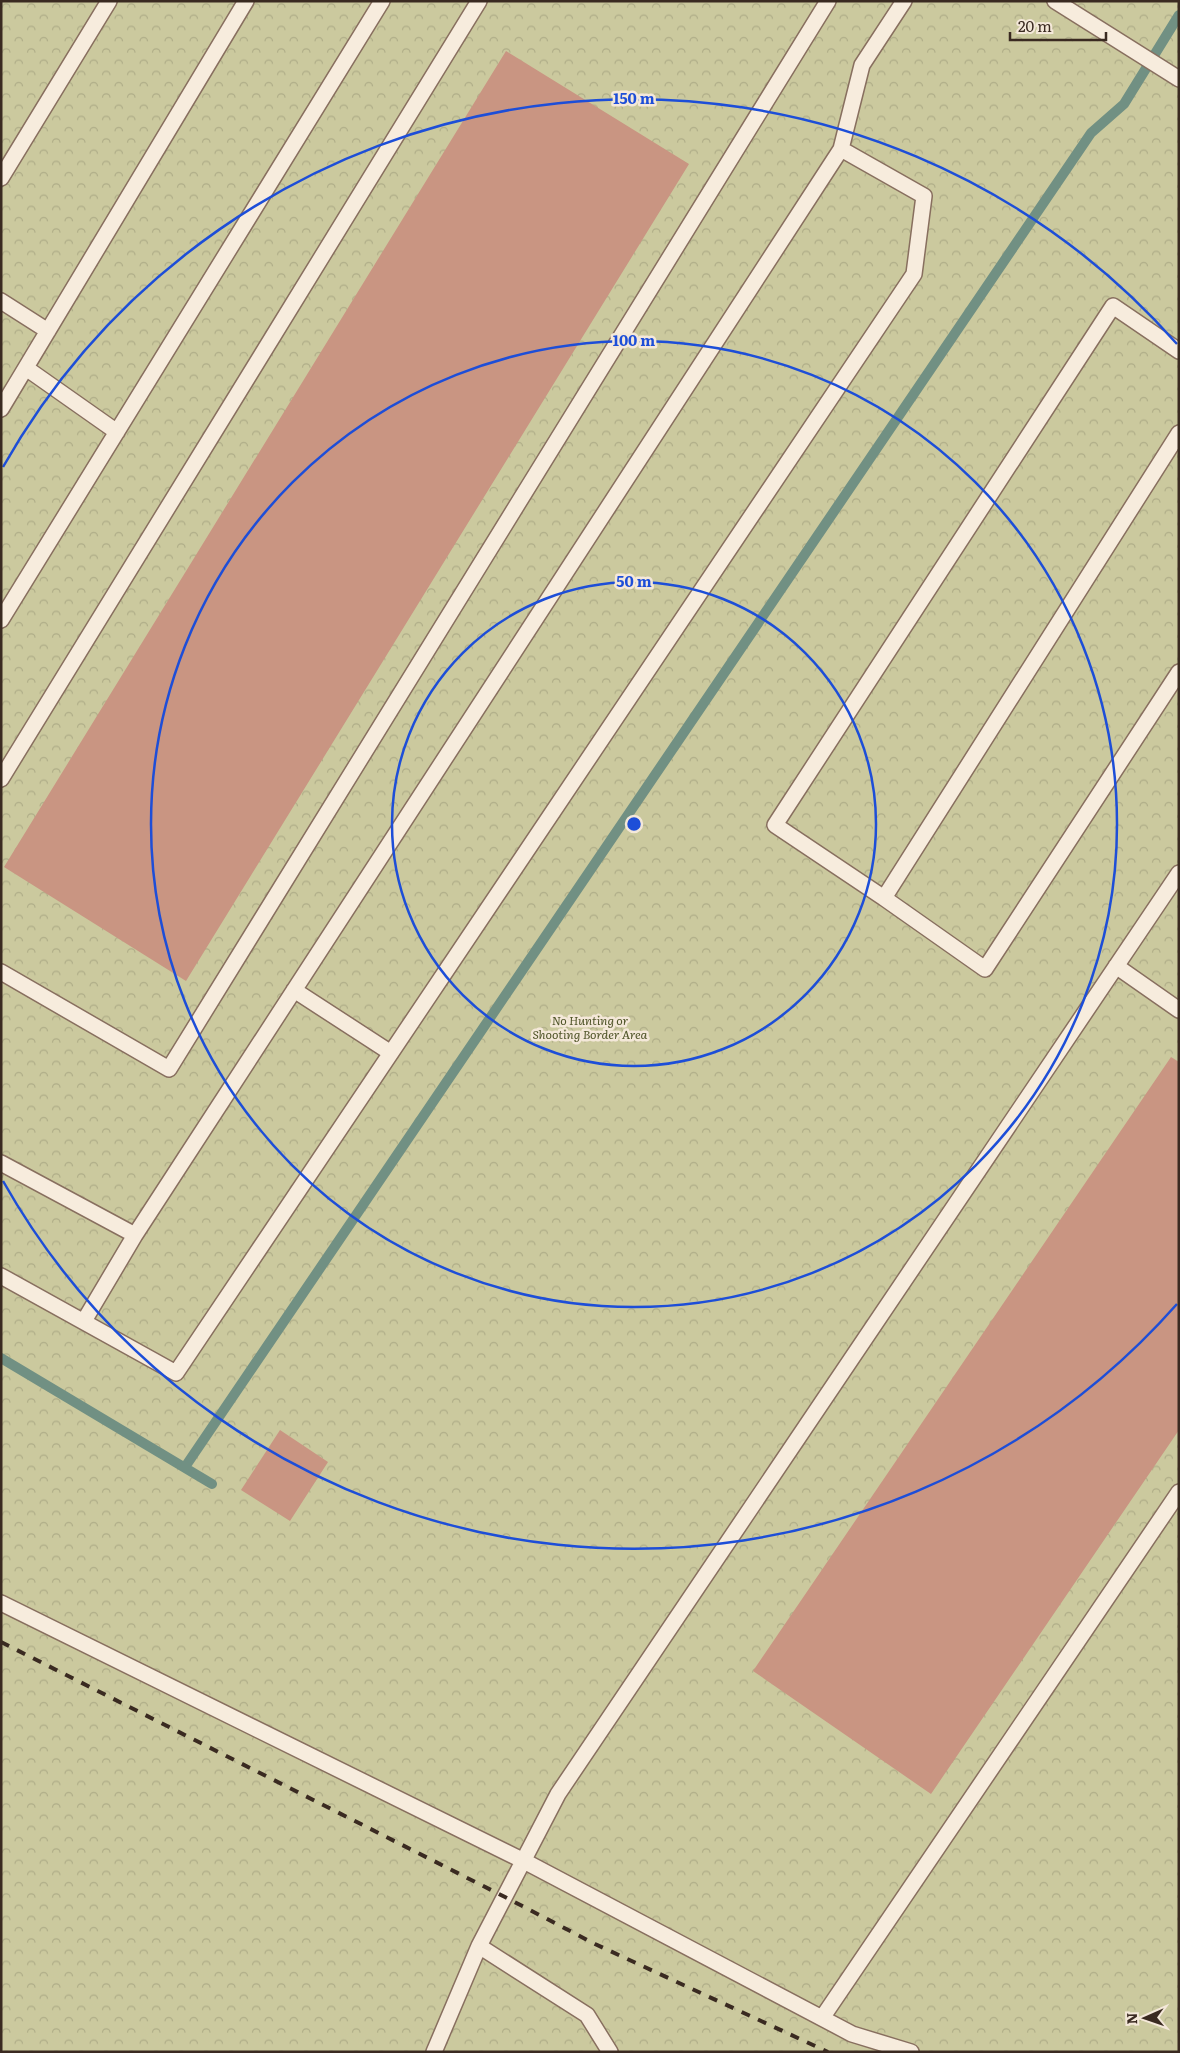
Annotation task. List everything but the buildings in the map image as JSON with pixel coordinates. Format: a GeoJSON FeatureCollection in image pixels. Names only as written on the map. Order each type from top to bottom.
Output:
{"type":"FeatureCollection","features":[{"type":"Feature","properties":{"kind":"lane"},"geometry":{"type":"LineString","coordinates":[[1,178],[109,1]]}},
{"type":"Feature","properties":{"kind":"lane"},"geometry":{"type":"LineString","coordinates":[[1,409],[246,1]]}},
{"type":"Feature","properties":{"kind":"lane"},"geometry":{"type":"LineString","coordinates":[[1,620],[382,1]]}},
{"type":"Feature","properties":{"kind":"lane"},"geometry":{"type":"LineString","coordinates":[[1,779],[478,1]]}},
{"type":"Feature","properties":{"kind":"lane"},"geometry":{"type":"LineString","coordinates":[[1,972],[169,1069],[828,1]]}},
{"type":"Feature","properties":{"kind":"lane"},"geometry":{"type":"LineString","coordinates":[[84,1322],[135,1235],[841,149],[862,65],[904,1]]}},
{"type":"Feature","properties":{"kind":"lane"},"geometry":{"type":"LineString","coordinates":[[1055,1],[1175,76]]}},
{"type":"Feature","properties":{"kind":"lane"},"geometry":{"type":"LineString","coordinates":[[1,1276],[176,1373],[914,274],[924,196],[841,149]]}},
{"type":"Feature","properties":{"kind":"lane"},"geometry":{"type":"LineString","coordinates":[[1,301],[48,331]]}},
{"type":"Feature","properties":{"kind":"lane"},"geometry":{"type":"LineString","coordinates":[[1179,352],[1113,306],[775,825],[985,969],[1179,672]]}},
{"type":"Feature","properties":{"kind":"lane"},"geometry":{"type":"LineString","coordinates":[[26,368],[117,432]]}},
{"type":"Feature","properties":{"kind":"lane"},"geometry":{"type":"LineString","coordinates":[[884,898],[1179,433]]}},
{"type":"Feature","properties":{"kind":"lane"},"geometry":{"type":"LineString","coordinates":[[434,2052],[479,1946],[558,1794],[1179,874]]}},
{"type":"Feature","properties":{"kind":"lane"},"geometry":{"type":"LineString","coordinates":[[1116,966],[1179,1010]]}},
{"type":"Feature","properties":{"kind":"lane"},"geometry":{"type":"LineString","coordinates":[[294,990],[391,1052]]}},
{"type":"Feature","properties":{"kind":"lane"},"geometry":{"type":"LineString","coordinates":[[1,1163],[135,1235]]}},
{"type":"Feature","properties":{"kind":"lane"},"geometry":{"type":"LineString","coordinates":[[822,2018],[1179,1492]]}},
{"type":"Feature","properties":{"kind":"lane"},"geometry":{"type":"LineString","coordinates":[[1,1603],[524,1861],[852,2034],[911,2052]]}},
{"type":"Feature","properties":{"kind":"lane"},"geometry":{"type":"LineString","coordinates":[[479,1946],[587,2015],[610,2052]]}},
{"type":"Feature","properties":{"kind":"green space","name":"No Hunting or Shooting Border Area"},"geometry":{"type":"Polygon","coordinates":[[[1,1],[1179,1],[1179,2052],[1,2052],[1,1]]]}},
{"type":"Feature","properties":{"kind":"waterway"},"geometry":{"type":"LineString","coordinates":[[185,1467],[1091,133],[1124,104],[1179,15]]}},
{"type":"Feature","properties":{"kind":"waterway"},"geometry":{"type":"LineString","coordinates":[[1,1358],[212,1484]]}},
{"type":"Feature","properties":{"kind":"railway"},"geometry":{"type":"LineString","coordinates":[[1,1642],[595,1944],[828,2052]]}}]}
